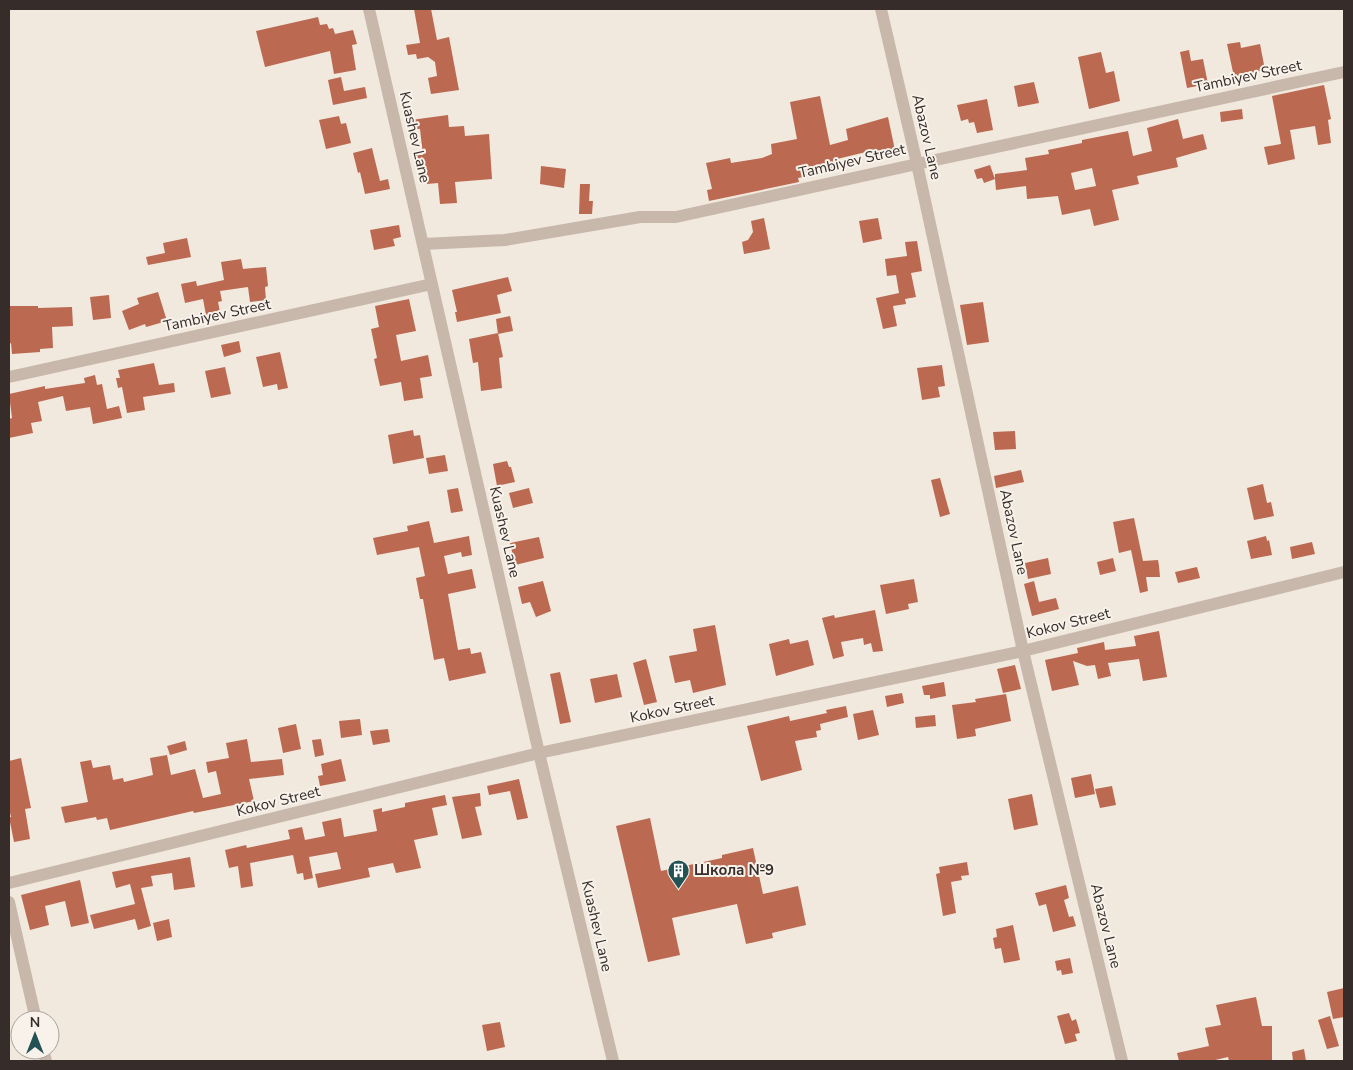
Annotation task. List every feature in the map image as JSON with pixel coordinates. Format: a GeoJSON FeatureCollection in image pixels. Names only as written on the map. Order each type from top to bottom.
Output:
{"type":"FeatureCollection","features":[{"type":"Feature","properties":{"kind":"street","name":"Kuashev Lane"},"geometry":{"type":"LineString","coordinates":[[369,9],[539,753],[613,1061]]}},
{"type":"Feature","properties":{"kind":"street","name":"Abazov Lane"},"geometry":{"type":"LineString","coordinates":[[881,9],[917,164],[1023,651],[1122,1061]]}},
{"type":"Feature","properties":{"kind":"street","name":"Tambiyev Street"},"geometry":{"type":"LineString","coordinates":[[423,244],[505,240],[640,216],[676,217],[1344,72]]}},
{"type":"Feature","properties":{"kind":"street","name":"Tambiyev Street"},"geometry":{"type":"LineString","coordinates":[[9,377],[432,284]]}},
{"type":"Feature","properties":{"kind":"street","name":"Kokov Street"},"geometry":{"type":"LineString","coordinates":[[9,883],[539,753],[1023,651],[1344,572]]}},
{"type":"Feature","properties":{"kind":"street"},"geometry":{"type":"LineString","coordinates":[[9,902],[34,1010]]}},
{"type":"Feature","properties":{"kind":"building"},"geometry":{"type":"Polygon","coordinates":[[[414,9],[431,9],[437,40],[449,37],[459,90],[431,94],[428,78],[437,76],[435,62],[428,57],[417,59],[416,54],[408,55],[406,45],[420,43],[414,9]]]}},
{"type":"Feature","properties":{"kind":"building"},"geometry":{"type":"Polygon","coordinates":[[[318,17],[320,25],[327,24],[329,29],[333,28],[335,34],[353,30],[357,44],[352,45],[356,70],[334,74],[330,51],[265,67],[256,31],[318,17]]]}},
{"type":"Feature","properties":{"kind":"building"},"geometry":{"type":"Polygon","coordinates":[[[1240,42],[1241,48],[1260,44],[1265,70],[1234,77],[1227,44],[1240,42]]]}},
{"type":"Feature","properties":{"kind":"building"},"geometry":{"type":"Polygon","coordinates":[[[1189,50],[1191,61],[1203,59],[1208,84],[1187,88],[1180,52],[1189,50]]]}},
{"type":"Feature","properties":{"kind":"building"},"geometry":{"type":"Polygon","coordinates":[[[1101,52],[1106,73],[1114,71],[1120,101],[1089,109],[1078,57],[1101,52]]]}},
{"type":"Feature","properties":{"kind":"building"},"geometry":{"type":"Polygon","coordinates":[[[341,77],[344,91],[365,87],[367,98],[333,105],[328,80],[341,77]]]}},
{"type":"Feature","properties":{"kind":"building"},"geometry":{"type":"Polygon","coordinates":[[[1034,82],[1039,103],[1018,107],[1014,86],[1034,82]]]}},
{"type":"Feature","properties":{"kind":"building"},"geometry":{"type":"Polygon","coordinates":[[[1324,85],[1331,119],[1328,120],[1331,143],[1318,145],[1315,126],[1290,130],[1295,159],[1268,165],[1264,147],[1281,144],[1272,96],[1324,85]]]}},
{"type":"Feature","properties":{"kind":"building"},"geometry":{"type":"Polygon","coordinates":[[[820,96],[830,145],[848,140],[846,129],[888,117],[896,155],[868,161],[866,152],[833,160],[835,171],[798,178],[799,182],[709,201],[707,190],[712,189],[706,163],[730,158],[731,163],[762,158],[772,154],[771,144],[797,139],[790,102],[820,96]]]}},
{"type":"Feature","properties":{"kind":"building"},"geometry":{"type":"Polygon","coordinates":[[[987,99],[993,130],[977,133],[974,122],[969,123],[968,119],[961,121],[957,105],[987,99]]]}},
{"type":"Feature","properties":{"kind":"building"},"geometry":{"type":"Polygon","coordinates":[[[1242,109],[1243,119],[1221,122],[1220,112],[1242,109]]]}},
{"type":"Feature","properties":{"kind":"building"},"geometry":{"type":"Polygon","coordinates":[[[448,115],[449,127],[464,126],[465,136],[489,134],[492,179],[455,182],[457,203],[440,204],[438,183],[427,184],[426,169],[416,170],[415,155],[423,155],[420,129],[411,129],[411,120],[448,115]]]}},
{"type":"Feature","properties":{"kind":"building"},"geometry":{"type":"Polygon","coordinates":[[[339,116],[341,124],[346,123],[351,143],[326,149],[319,120],[339,116]]]}},
{"type":"Feature","properties":{"kind":"building"},"geometry":{"type":"Polygon","coordinates":[[[1178,119],[1183,139],[1203,134],[1207,149],[1176,158],[1178,167],[1137,176],[1139,184],[1112,190],[1119,220],[1094,226],[1090,209],[1062,215],[1058,196],[1027,199],[1026,186],[996,190],[995,174],[1027,170],[1025,158],[1049,154],[1048,150],[1082,143],[1082,140],[1128,131],[1133,156],[1152,151],[1147,128],[1178,119]],[[1092,168],[1071,173],[1075,190],[1096,186],[1092,168]]]}},
{"type":"Feature","properties":{"kind":"building"},"geometry":{"type":"Polygon","coordinates":[[[372,148],[380,181],[388,179],[390,189],[365,194],[353,153],[372,148]]]}},
{"type":"Feature","properties":{"kind":"building"},"geometry":{"type":"Polygon","coordinates":[[[990,165],[995,179],[984,183],[982,178],[977,179],[974,170],[990,165]]]}},
{"type":"Feature","properties":{"kind":"building"},"geometry":{"type":"Polygon","coordinates":[[[541,166],[566,169],[564,188],[540,184],[541,166]]]}},
{"type":"Feature","properties":{"kind":"building"},"geometry":{"type":"Polygon","coordinates":[[[580,184],[590,184],[589,201],[593,201],[592,214],[579,214],[580,184]]]}},
{"type":"Feature","properties":{"kind":"building"},"geometry":{"type":"Polygon","coordinates":[[[764,218],[770,249],[744,254],[742,242],[748,240],[753,232],[751,221],[764,218]]]}},
{"type":"Feature","properties":{"kind":"building"},"geometry":{"type":"Polygon","coordinates":[[[878,218],[882,239],[863,243],[859,221],[878,218]]]}},
{"type":"Feature","properties":{"kind":"building"},"geometry":{"type":"Polygon","coordinates":[[[399,225],[401,237],[393,239],[395,246],[374,250],[370,230],[399,225]]]}},
{"type":"Feature","properties":{"kind":"building"},"geometry":{"type":"Polygon","coordinates":[[[187,238],[191,257],[148,265],[146,257],[165,253],[163,243],[187,238]]]}},
{"type":"Feature","properties":{"kind":"building"},"geometry":{"type":"Polygon","coordinates":[[[917,241],[922,271],[911,273],[916,297],[905,299],[906,304],[893,306],[897,326],[883,329],[876,298],[899,293],[896,275],[887,276],[885,259],[907,256],[905,242],[917,241]]]}},
{"type":"Feature","properties":{"kind":"building"},"geometry":{"type":"Polygon","coordinates":[[[241,259],[243,269],[266,267],[268,286],[265,287],[266,300],[250,302],[248,287],[220,291],[222,301],[218,302],[220,312],[206,315],[203,299],[185,303],[181,284],[196,281],[197,286],[224,280],[221,262],[241,259]]]}},
{"type":"Feature","properties":{"kind":"building"},"geometry":{"type":"Polygon","coordinates":[[[508,277],[512,291],[497,295],[501,313],[457,322],[455,312],[457,312],[452,290],[508,277]]]}},
{"type":"Feature","properties":{"kind":"building"},"geometry":{"type":"Polygon","coordinates":[[[158,292],[167,321],[146,327],[145,324],[129,330],[122,311],[139,304],[137,298],[158,292]]]}},
{"type":"Feature","properties":{"kind":"building"},"geometry":{"type":"Polygon","coordinates":[[[109,295],[111,318],[93,320],[90,297],[109,295]]]}},
{"type":"Feature","properties":{"kind":"building"},"geometry":{"type":"Polygon","coordinates":[[[409,299],[416,331],[396,335],[401,361],[428,355],[432,376],[420,378],[423,398],[404,401],[401,382],[380,386],[374,359],[377,358],[371,329],[379,327],[375,306],[409,299]]]}},
{"type":"Feature","properties":{"kind":"building"},"geometry":{"type":"Polygon","coordinates":[[[983,302],[989,342],[967,345],[960,305],[983,302]]]}},
{"type":"Feature","properties":{"kind":"building"},"geometry":{"type":"Polygon","coordinates":[[[9,306],[38,306],[38,308],[72,307],[73,326],[52,327],[53,348],[40,349],[40,352],[12,354],[11,343],[9,344],[9,306]]]}},
{"type":"Feature","properties":{"kind":"building"},"geometry":{"type":"Polygon","coordinates":[[[510,316],[513,331],[498,334],[496,319],[510,316]]]}},
{"type":"Feature","properties":{"kind":"building"},"geometry":{"type":"Polygon","coordinates":[[[498,333],[503,357],[499,358],[502,388],[481,391],[478,362],[473,363],[469,339],[498,333]]]}},
{"type":"Feature","properties":{"kind":"building"},"geometry":{"type":"Polygon","coordinates":[[[239,341],[241,352],[224,357],[221,345],[239,341]]]}},
{"type":"Feature","properties":{"kind":"building"},"geometry":{"type":"Polygon","coordinates":[[[280,352],[288,388],[278,390],[277,384],[263,387],[256,357],[280,352]]]}},
{"type":"Feature","properties":{"kind":"building"},"geometry":{"type":"Polygon","coordinates":[[[154,363],[159,385],[174,383],[175,392],[143,397],[145,410],[127,413],[122,387],[118,388],[116,378],[120,378],[118,370],[154,363]]]}},
{"type":"Feature","properties":{"kind":"building"},"geometry":{"type":"Polygon","coordinates":[[[942,365],[945,386],[938,387],[940,397],[922,400],[917,368],[942,365]]]}},
{"type":"Feature","properties":{"kind":"building"},"geometry":{"type":"Polygon","coordinates":[[[225,367],[231,394],[211,398],[205,371],[225,367]]]}},
{"type":"Feature","properties":{"kind":"building"},"geometry":{"type":"Polygon","coordinates":[[[95,375],[97,385],[102,384],[107,409],[119,406],[122,418],[93,424],[90,407],[66,411],[63,396],[38,402],[42,421],[31,423],[33,433],[9,438],[9,419],[12,418],[9,394],[45,386],[45,389],[85,383],[84,378],[95,375]]]}},
{"type":"Feature","properties":{"kind":"building"},"geometry":{"type":"Polygon","coordinates":[[[413,430],[414,436],[420,435],[424,458],[393,464],[388,435],[413,430]]]}},
{"type":"Feature","properties":{"kind":"building"},"geometry":{"type":"Polygon","coordinates":[[[1015,431],[1016,449],[995,450],[993,432],[1015,431]]]}},
{"type":"Feature","properties":{"kind":"building"},"geometry":{"type":"Polygon","coordinates":[[[445,455],[448,471],[429,474],[426,458],[445,455]]]}},
{"type":"Feature","properties":{"kind":"building"},"geometry":{"type":"Polygon","coordinates":[[[507,461],[509,467],[511,467],[515,482],[497,486],[493,464],[507,461]]]}},
{"type":"Feature","properties":{"kind":"building"},"geometry":{"type":"Polygon","coordinates":[[[1021,470],[1024,482],[996,488],[994,476],[1021,470]]]}},
{"type":"Feature","properties":{"kind":"building"},"geometry":{"type":"Polygon","coordinates":[[[940,478],[950,514],[940,517],[931,480],[940,478]]]}},
{"type":"Feature","properties":{"kind":"building"},"geometry":{"type":"Polygon","coordinates":[[[1263,484],[1267,503],[1271,502],[1274,516],[1254,520],[1247,488],[1263,484]]]}},
{"type":"Feature","properties":{"kind":"building"},"geometry":{"type":"Polygon","coordinates":[[[458,488],[463,511],[451,513],[447,490],[458,488]]]}},
{"type":"Feature","properties":{"kind":"building"},"geometry":{"type":"Polygon","coordinates":[[[529,488],[533,503],[513,508],[509,493],[529,488]]]}},
{"type":"Feature","properties":{"kind":"building"},"geometry":{"type":"Polygon","coordinates":[[[1134,518],[1143,561],[1158,560],[1160,577],[1146,577],[1148,591],[1140,593],[1131,550],[1119,553],[1113,522],[1134,518]]]}},
{"type":"Feature","properties":{"kind":"building"},"geometry":{"type":"Polygon","coordinates":[[[429,521],[434,543],[469,536],[472,555],[462,557],[461,552],[444,556],[448,574],[472,569],[476,588],[448,594],[458,650],[470,648],[471,654],[481,652],[486,673],[449,681],[444,658],[434,660],[423,599],[420,599],[416,578],[425,576],[419,547],[377,555],[373,538],[408,531],[407,526],[429,521]]]}},
{"type":"Feature","properties":{"kind":"building"},"geometry":{"type":"Polygon","coordinates":[[[1266,536],[1267,541],[1269,540],[1272,555],[1251,559],[1247,541],[1266,536]]]}},
{"type":"Feature","properties":{"kind":"building"},"geometry":{"type":"Polygon","coordinates":[[[539,537],[544,558],[515,565],[510,543],[539,537]]]}},
{"type":"Feature","properties":{"kind":"building"},"geometry":{"type":"Polygon","coordinates":[[[1312,542],[1315,554],[1292,559],[1290,547],[1312,542]]]}},
{"type":"Feature","properties":{"kind":"building"},"geometry":{"type":"Polygon","coordinates":[[[1048,558],[1051,574],[1028,579],[1025,563],[1048,558]]]}},
{"type":"Feature","properties":{"kind":"building"},"geometry":{"type":"Polygon","coordinates":[[[1113,558],[1116,571],[1100,575],[1097,562],[1113,558]]]}},
{"type":"Feature","properties":{"kind":"building"},"geometry":{"type":"Polygon","coordinates":[[[1197,567],[1200,578],[1178,583],[1175,572],[1197,567]]]}},
{"type":"Feature","properties":{"kind":"building"},"geometry":{"type":"Polygon","coordinates":[[[914,579],[918,602],[908,604],[909,609],[886,614],[880,585],[914,579]]]}},
{"type":"Feature","properties":{"kind":"building"},"geometry":{"type":"Polygon","coordinates":[[[543,581],[551,611],[536,617],[530,602],[522,604],[518,587],[543,581]]]}},
{"type":"Feature","properties":{"kind":"building"},"geometry":{"type":"Polygon","coordinates":[[[1034,581],[1039,602],[1056,598],[1059,609],[1032,616],[1024,584],[1034,581]]]}},
{"type":"Feature","properties":{"kind":"building"},"geometry":{"type":"Polygon","coordinates":[[[875,610],[883,651],[873,652],[871,643],[864,645],[863,638],[841,642],[844,656],[833,659],[822,618],[834,615],[835,618],[875,610]]]}},
{"type":"Feature","properties":{"kind":"building"},"geometry":{"type":"Polygon","coordinates":[[[715,625],[726,685],[693,693],[690,680],[675,683],[669,656],[697,651],[693,629],[715,625]]]}},
{"type":"Feature","properties":{"kind":"building"},"geometry":{"type":"Polygon","coordinates":[[[1159,631],[1167,677],[1143,681],[1139,659],[1108,663],[1111,676],[1098,679],[1095,665],[1087,666],[1073,661],[1079,685],[1052,691],[1045,660],[1078,653],[1077,648],[1104,642],[1105,650],[1136,646],[1134,636],[1159,631]]]}},
{"type":"Feature","properties":{"kind":"building"},"geometry":{"type":"Polygon","coordinates":[[[789,639],[790,644],[808,640],[814,665],[776,676],[769,644],[789,639]]]}},
{"type":"Feature","properties":{"kind":"building"},"geometry":{"type":"Polygon","coordinates":[[[646,659],[657,702],[644,705],[633,663],[646,659]]]}},
{"type":"Feature","properties":{"kind":"building"},"geometry":{"type":"Polygon","coordinates":[[[1015,665],[1021,689],[1003,693],[997,669],[1015,665]]]}},
{"type":"Feature","properties":{"kind":"building"},"geometry":{"type":"Polygon","coordinates":[[[560,672],[571,722],[560,724],[550,674],[560,672]]]}},
{"type":"Feature","properties":{"kind":"building"},"geometry":{"type":"Polygon","coordinates":[[[617,674],[622,697],[595,703],[590,679],[617,674]]]}},
{"type":"Feature","properties":{"kind":"building"},"geometry":{"type":"Polygon","coordinates":[[[944,682],[946,696],[930,699],[930,695],[924,695],[922,686],[944,682]]]}},
{"type":"Feature","properties":{"kind":"building"},"geometry":{"type":"Polygon","coordinates":[[[902,693],[904,703],[887,707],[885,696],[902,693]]]}},
{"type":"Feature","properties":{"kind":"building"},"geometry":{"type":"Polygon","coordinates":[[[1006,694],[1011,721],[975,729],[976,736],[957,739],[952,705],[976,702],[975,699],[1006,694]]]}},
{"type":"Feature","properties":{"kind":"building"},"geometry":{"type":"Polygon","coordinates":[[[846,706],[848,717],[820,724],[821,730],[816,731],[817,737],[795,741],[802,770],[761,781],[747,726],[789,716],[790,721],[827,713],[826,710],[846,706]]]}},
{"type":"Feature","properties":{"kind":"building"},"geometry":{"type":"Polygon","coordinates":[[[873,710],[879,735],[858,740],[853,714],[873,710]]]}},
{"type":"Feature","properties":{"kind":"building"},"geometry":{"type":"Polygon","coordinates":[[[935,715],[936,726],[916,728],[915,717],[935,715]]]}},
{"type":"Feature","properties":{"kind":"building"},"geometry":{"type":"Polygon","coordinates":[[[360,719],[362,735],[341,738],[339,721],[360,719]]]}},
{"type":"Feature","properties":{"kind":"building"},"geometry":{"type":"Polygon","coordinates":[[[296,724],[301,749],[283,753],[278,728],[296,724]]]}},
{"type":"Feature","properties":{"kind":"building"},"geometry":{"type":"Polygon","coordinates":[[[388,729],[390,742],[373,745],[370,731],[388,729]]]}},
{"type":"Feature","properties":{"kind":"building"},"geometry":{"type":"Polygon","coordinates":[[[247,739],[251,762],[282,759],[284,775],[249,779],[254,801],[194,813],[193,811],[110,830],[107,818],[97,820],[96,817],[65,823],[61,807],[88,802],[80,762],[91,760],[93,768],[110,765],[113,780],[123,778],[124,782],[153,775],[150,758],[167,755],[171,775],[195,769],[203,798],[221,794],[216,771],[208,773],[206,762],[229,758],[226,743],[247,739]]]}},
{"type":"Feature","properties":{"kind":"building"},"geometry":{"type":"Polygon","coordinates":[[[321,739],[324,755],[315,757],[312,740],[321,739]]]}},
{"type":"Feature","properties":{"kind":"building"},"geometry":{"type":"Polygon","coordinates":[[[185,741],[187,750],[170,755],[167,746],[185,741]]]}},
{"type":"Feature","properties":{"kind":"building"},"geometry":{"type":"Polygon","coordinates":[[[21,758],[31,808],[25,809],[30,839],[14,842],[9,817],[11,817],[9,808],[9,761],[21,758]]]}},
{"type":"Feature","properties":{"kind":"building"},"geometry":{"type":"Polygon","coordinates":[[[341,759],[346,781],[320,786],[318,776],[323,775],[321,764],[341,759]]]}},
{"type":"Feature","properties":{"kind":"building"},"geometry":{"type":"Polygon","coordinates":[[[1091,774],[1095,794],[1075,798],[1071,778],[1091,774]]]}},
{"type":"Feature","properties":{"kind":"building"},"geometry":{"type":"Polygon","coordinates":[[[519,779],[528,818],[517,820],[510,791],[489,795],[487,786],[519,779]]]}},
{"type":"Feature","properties":{"kind":"building"},"geometry":{"type":"Polygon","coordinates":[[[1112,786],[1116,805],[1100,808],[1095,789],[1112,786]]]}},
{"type":"Feature","properties":{"kind":"building"},"geometry":{"type":"Polygon","coordinates":[[[480,793],[481,806],[475,807],[482,835],[462,839],[452,797],[480,793]]]}},
{"type":"Feature","properties":{"kind":"building"},"geometry":{"type":"Polygon","coordinates":[[[1032,794],[1038,825],[1014,830],[1008,799],[1032,794]]]}},
{"type":"Feature","properties":{"kind":"building"},"geometry":{"type":"Polygon","coordinates":[[[445,795],[447,805],[432,808],[438,835],[414,840],[421,868],[396,873],[393,863],[368,868],[370,877],[318,888],[315,874],[341,869],[337,852],[309,857],[313,878],[304,880],[303,873],[297,874],[293,855],[250,863],[253,886],[241,888],[238,866],[229,868],[225,850],[246,845],[247,848],[290,839],[288,830],[302,827],[305,840],[325,836],[322,822],[341,818],[344,837],[377,831],[373,810],[382,808],[382,812],[405,807],[405,803],[445,795]]]}},
{"type":"Feature","properties":{"kind":"building","name":"Школа №9"},"geometry":{"type":"Polygon","coordinates":[[[650,818],[661,871],[722,858],[722,855],[753,848],[763,894],[798,886],[806,925],[772,933],[773,938],[746,944],[737,904],[672,918],[680,955],[648,962],[616,826],[650,818]]]}},
{"type":"Feature","properties":{"kind":"building"},"geometry":{"type":"Polygon","coordinates":[[[190,857],[195,887],[174,890],[172,873],[151,876],[153,886],[141,888],[151,926],[138,930],[135,919],[94,929],[90,915],[135,904],[130,884],[116,888],[112,872],[190,857]]]}},
{"type":"Feature","properties":{"kind":"building"},"geometry":{"type":"Polygon","coordinates":[[[967,862],[969,875],[961,876],[962,880],[951,882],[956,913],[943,916],[936,874],[940,873],[939,867],[967,862]]]}},
{"type":"Feature","properties":{"kind":"building"},"geometry":{"type":"Polygon","coordinates":[[[80,880],[89,923],[71,927],[65,901],[45,906],[49,925],[30,930],[21,895],[80,880]]]}},
{"type":"Feature","properties":{"kind":"building"},"geometry":{"type":"Polygon","coordinates":[[[1066,885],[1069,898],[1064,900],[1069,917],[1073,916],[1076,926],[1053,932],[1046,904],[1039,906],[1035,893],[1066,885]]]}},
{"type":"Feature","properties":{"kind":"building"},"geometry":{"type":"Polygon","coordinates":[[[169,919],[172,937],[157,941],[153,923],[169,919]]]}},
{"type":"Feature","properties":{"kind":"building"},"geometry":{"type":"Polygon","coordinates":[[[1013,925],[1020,960],[1004,963],[1001,948],[995,949],[993,938],[997,937],[996,929],[1013,925]]]}},
{"type":"Feature","properties":{"kind":"building"},"geometry":{"type":"Polygon","coordinates":[[[1070,958],[1073,973],[1062,975],[1061,970],[1057,971],[1055,961],[1070,958]]]}},
{"type":"Feature","properties":{"kind":"building"},"geometry":{"type":"Polygon","coordinates":[[[1344,988],[1344,1017],[1333,1019],[1327,992],[1344,988]]]}},
{"type":"Feature","properties":{"kind":"building"},"geometry":{"type":"Polygon","coordinates":[[[1256,997],[1262,1026],[1272,1026],[1272,1061],[1229,1061],[1228,1057],[1211,1061],[1179,1061],[1177,1053],[1209,1046],[1205,1028],[1221,1025],[1216,1005],[1256,997]]]}},
{"type":"Feature","properties":{"kind":"building"},"geometry":{"type":"Polygon","coordinates":[[[1069,1013],[1072,1021],[1076,1019],[1080,1033],[1075,1034],[1077,1041],[1065,1044],[1057,1016],[1069,1013]]]}},
{"type":"Feature","properties":{"kind":"building"},"geometry":{"type":"Polygon","coordinates":[[[1330,1016],[1339,1046],[1327,1049],[1318,1020],[1330,1016]]]}},
{"type":"Feature","properties":{"kind":"building"},"geometry":{"type":"Polygon","coordinates":[[[500,1022],[505,1047],[487,1051],[482,1025],[500,1022]]]}},
{"type":"Feature","properties":{"kind":"building"},"geometry":{"type":"Polygon","coordinates":[[[1304,1049],[1306,1061],[1293,1061],[1292,1052],[1304,1049]]]}},
{"type":"Feature","properties":{"kind":"place","name":"Школа №9"},"geometry":{"type":"Point","coordinates":[678,889]}}]}
